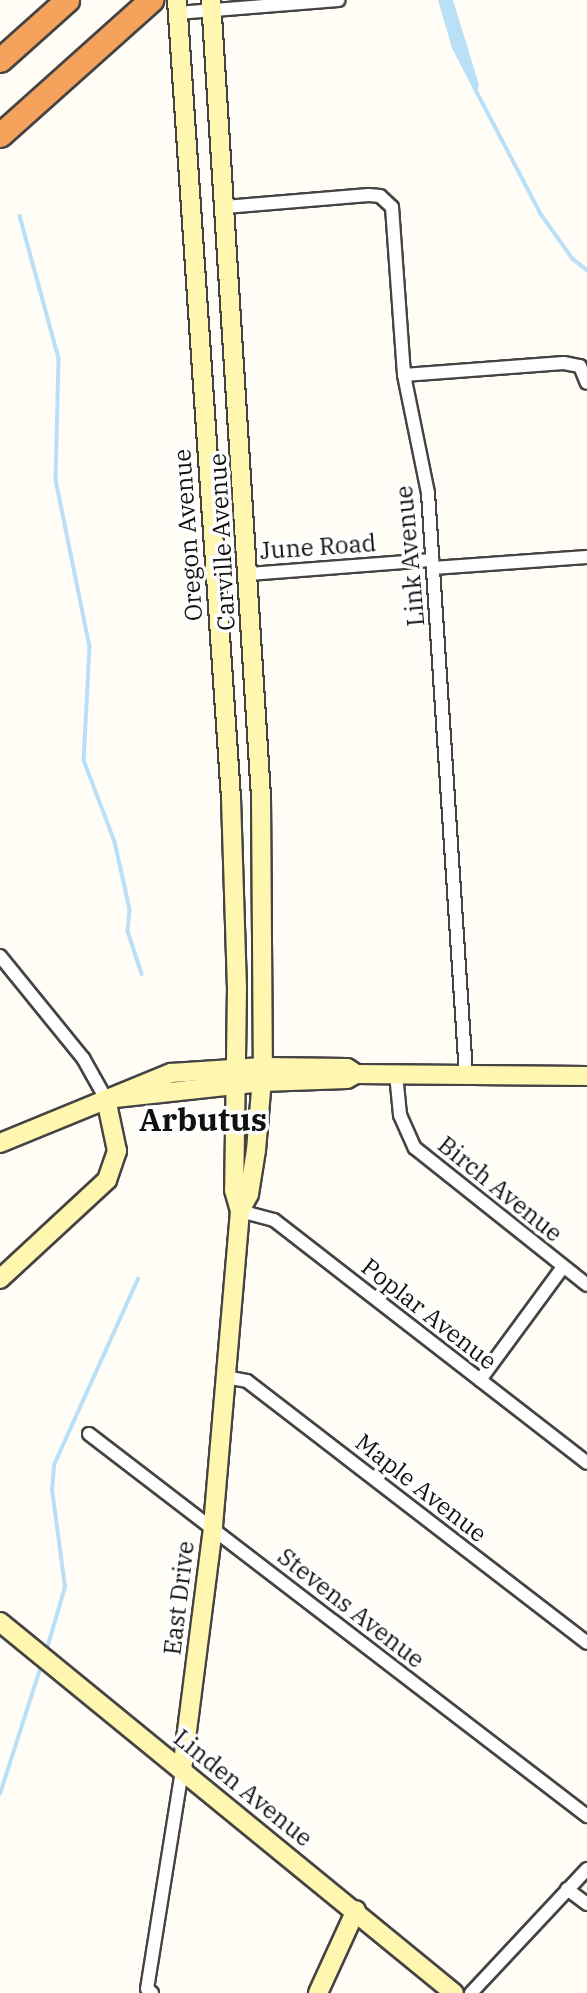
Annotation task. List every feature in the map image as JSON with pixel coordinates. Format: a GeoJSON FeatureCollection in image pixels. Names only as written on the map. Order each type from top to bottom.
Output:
{"type":"FeatureCollection","features":[{"type":"Feature","properties":{"kind":"highway"},"geometry":{"type":"LineString","coordinates":[[0,60],[67,0]]}},
{"type":"Feature","properties":{"kind":"highway"},"geometry":{"type":"LineString","coordinates":[[0,135],[145,6]]}},
{"type":"Feature","properties":{"kind":"street"},"geometry":{"type":"LineString","coordinates":[[177,7],[338,0]]}},
{"type":"Feature","properties":{"kind":"street","name":"Carville Avenue"},"geometry":{"type":"LineString","coordinates":[[211,6],[257,724],[262,1075]]}},
{"type":"Feature","properties":{"kind":"street","name":"Oregon Avenue"},"geometry":{"type":"LineString","coordinates":[[177,7],[226,726],[237,930],[237,1076]]}},
{"type":"Feature","properties":{"kind":"street","name":"Link Avenue"},"geometry":{"type":"LineString","coordinates":[[225,207],[369,195],[388,200],[394,217],[404,375],[428,493],[466,1075]]}},
{"type":"Feature","properties":{"kind":"street"},"geometry":{"type":"LineString","coordinates":[[404,375],[564,363],[580,366],[587,383]]}},
{"type":"Feature","properties":{"kind":"street","name":"June Road"},"geometry":{"type":"LineString","coordinates":[[249,574],[587,557]]}},
{"type":"Feature","properties":{"kind":"street"},"geometry":{"type":"LineString","coordinates":[[226,726],[257,724]]}},
{"type":"Feature","properties":{"kind":"street"},"geometry":{"type":"LineString","coordinates":[[0,956],[83,1058],[106,1099],[117,1151],[107,1180],[0,1279]]}},
{"type":"Feature","properties":{"kind":"street"},"geometry":{"type":"LineString","coordinates":[[0,1143],[106,1099],[237,1076],[347,1079],[356,1074],[587,1076]]}},
{"type":"Feature","properties":{"kind":"street","name":"Birch Avenue"},"geometry":{"type":"LineString","coordinates":[[396,1074],[400,1115],[415,1148],[587,1285]]}},
{"type":"Feature","properties":{"kind":"street","name":"East Drive"},"geometry":{"type":"LineString","coordinates":[[150,1991],[183,1770],[213,1528],[240,1211],[250,1183],[262,1075]]}},
{"type":"Feature","properties":{"kind":"street","name":"East Drive"},"geometry":{"type":"LineString","coordinates":[[237,1076],[234,1190],[240,1211]]}},
{"type":"Feature","properties":{"kind":"street","name":"Poplar Avenue"},"geometry":{"type":"LineString","coordinates":[[240,1211],[274,1220],[587,1463]]}},
{"type":"Feature","properties":{"kind":"street"},"geometry":{"type":"LineString","coordinates":[[480,1380],[563,1266]]}},
{"type":"Feature","properties":{"kind":"street","name":"Maple Avenue"},"geometry":{"type":"LineString","coordinates":[[225,1377],[247,1381],[587,1643]]}},
{"type":"Feature","properties":{"kind":"street","name":"Stevens Avenue"},"geometry":{"type":"LineString","coordinates":[[89,1434],[587,1816]]}},
{"type":"Feature","properties":{"kind":"street","name":"Linden Avenue"},"geometry":{"type":"LineString","coordinates":[[0,1622],[356,1910],[454,1993]]}},
{"type":"Feature","properties":{"kind":"street"},"geometry":{"type":"LineString","coordinates":[[471,1993],[587,1869]]}},
{"type":"Feature","properties":{"kind":"street"},"geometry":{"type":"LineString","coordinates":[[567,1889],[587,1904]]}},
{"type":"Feature","properties":{"kind":"street"},"geometry":{"type":"LineString","coordinates":[[318,1993],[356,1910]]}},
{"type":"Feature","properties":{"kind":"water"},"geometry":{"type":"Polygon","coordinates":[[[438,0],[453,0],[479,85],[476,95],[452,48],[438,0]]]}},
{"type":"Feature","properties":{"kind":"waterway"},"geometry":{"type":"LineString","coordinates":[[477,92],[541,214],[573,259],[587,270]]}},
{"type":"Feature","properties":{"kind":"waterway"},"geometry":{"type":"LineString","coordinates":[[20,216],[59,359],[56,480],[90,647],[84,760],[115,842],[130,909],[128,931],[142,974]]}},
{"type":"Feature","properties":{"kind":"waterway"},"geometry":{"type":"LineString","coordinates":[[46,1652],[65,1587],[52,1490],[54,1465],[138,1279]]}},
{"type":"Feature","properties":{"kind":"waterway"},"geometry":{"type":"LineString","coordinates":[[0,1794],[42,1663]]}},
{"type":"Feature","properties":{"kind":"district","name":"Arbutus"},"geometry":{"type":"Point","coordinates":[203,1119]}}]}
